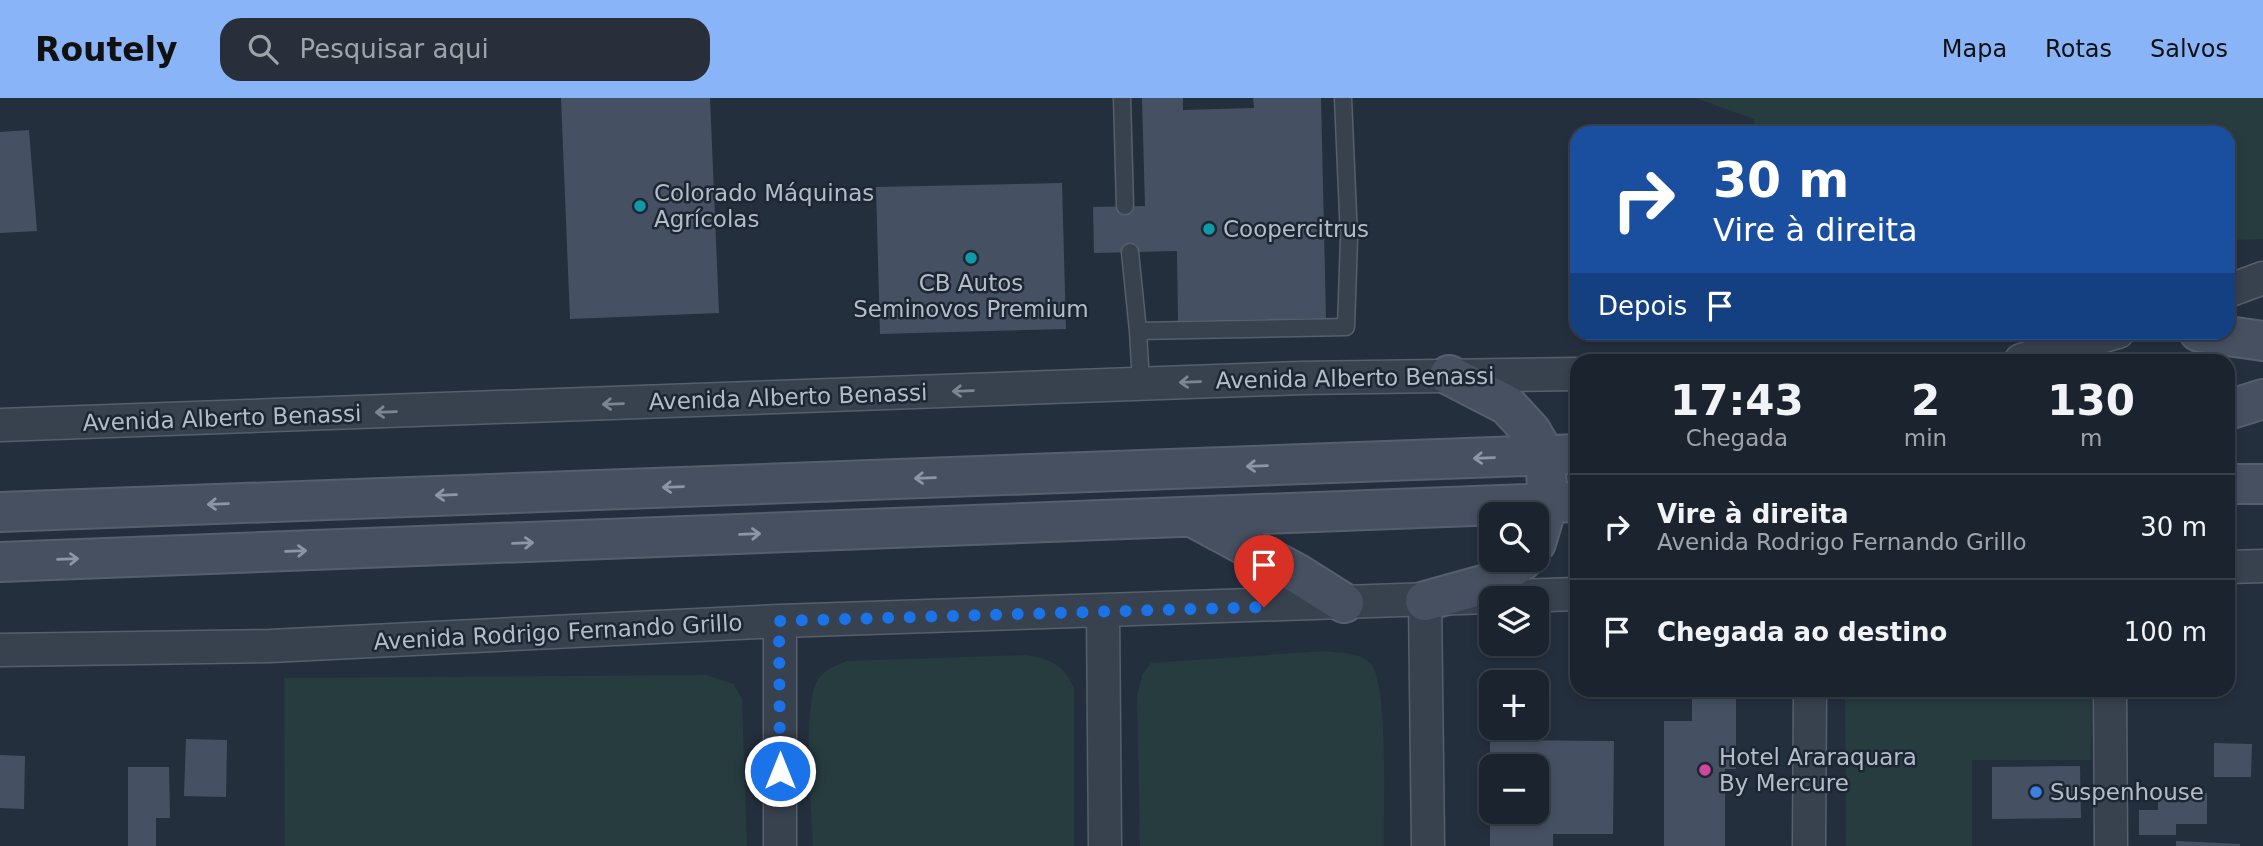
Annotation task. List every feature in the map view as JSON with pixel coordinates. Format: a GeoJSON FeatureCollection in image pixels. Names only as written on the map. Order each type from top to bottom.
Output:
{"type":"FeatureCollection","features":[{"type":"Feature","properties":{"kind":"main road"},"geometry":{"type":"LineString","coordinates":[[2235,337],[2263,341]]}},
{"type":"Feature","properties":{"kind":"main road"},"geometry":{"type":"LineString","coordinates":[[1449,375],[1507,405],[1531,431],[1561,455]]}},
{"type":"Feature","properties":{"kind":"main road"},"geometry":{"type":"LineString","coordinates":[[2235,408],[2263,399]]}},
{"type":"Feature","properties":{"kind":"main road"},"geometry":{"type":"LineString","coordinates":[[1549,523],[1562,503],[1561,455]]}},
{"type":"Feature","properties":{"kind":"main road"},"geometry":{"type":"LineString","coordinates":[[0,512],[1561,455]]}},
{"type":"Feature","properties":{"kind":"main road"},"geometry":{"type":"LineString","coordinates":[[2235,484],[2263,484]]}},
{"type":"Feature","properties":{"kind":"main road"},"geometry":{"type":"LineString","coordinates":[[0,562],[1562,503]]}},
{"type":"Feature","properties":{"kind":"main road"},"geometry":{"type":"LineString","coordinates":[[1194,518],[1298,574],[1344,603]]}},
{"type":"Feature","properties":{"kind":"main road"},"geometry":{"type":"LineString","coordinates":[[1425,601],[1490,583],[1505,572]]}},
{"type":"Feature","properties":{"kind":"street"},"geometry":{"type":"LineString","coordinates":[[2235,289],[2263,278]]}},
{"type":"Feature","properties":{"kind":"street"},"geometry":{"type":"LineString","coordinates":[[2042,354],[2090,340]]}},
{"type":"Feature","properties":{"kind":"street","name":"Avenida Alberto Benassi"},"geometry":{"type":"LineString","coordinates":[[0,425],[1141,384],[1570,374]]}},
{"type":"Feature","properties":{"kind":"street"},"geometry":{"type":"LineString","coordinates":[[2235,567],[2263,566]]}},
{"type":"Feature","properties":{"kind":"street","name":"Avenida Rodrigo Fernando Grillo"},"geometry":{"type":"LineString","coordinates":[[0,650],[270,646],[779,621],[1103,613],[1570,594]]}},
{"type":"Feature","properties":{"kind":"street"},"geometry":{"type":"LineString","coordinates":[[1425,601],[1428,846]]}},
{"type":"Feature","properties":{"kind":"street"},"geometry":{"type":"LineString","coordinates":[[1103,613],[1105,846]]}},
{"type":"Feature","properties":{"kind":"street"},"geometry":{"type":"LineString","coordinates":[[779,621],[780,846]]}},
{"type":"Feature","properties":{"kind":"street"},"geometry":{"type":"LineString","coordinates":[[1809,846],[1810,697]]}},
{"type":"Feature","properties":{"kind":"street"},"geometry":{"type":"LineString","coordinates":[[2110,697],[2110,846]]}},
{"type":"Feature","properties":{"kind":"lane"},"geometry":{"type":"LineString","coordinates":[[1122,98],[1125,206]]}},
{"type":"Feature","properties":{"kind":"lane"},"geometry":{"type":"LineString","coordinates":[[1138,331],[1346,327],[1349,238],[1343,98]]}},
{"type":"Feature","properties":{"kind":"lane"},"geometry":{"type":"LineString","coordinates":[[1130,252],[1141,384]]}},
{"type":"Feature","properties":{"kind":"green space"},"geometry":{"type":"Polygon","coordinates":[[[1695,98],[2263,98],[2263,239],[2235,240],[2235,126],[1754,126],[1754,119],[1695,98]]]}},
{"type":"Feature","properties":{"kind":"green space"},"geometry":{"type":"Polygon","coordinates":[[[1325,651],[1362,657],[1371,664],[1377,677],[1383,722],[1384,846],[1140,846],[1137,697],[1142,675],[1151,663],[1325,651]]]}},
{"type":"Feature","properties":{"kind":"green space"},"geometry":{"type":"Polygon","coordinates":[[[1024,655],[1055,664],[1070,680],[1074,689],[1074,846],[813,846],[810,710],[814,691],[822,675],[847,661],[1024,655]]]}},
{"type":"Feature","properties":{"kind":"green space"},"geometry":{"type":"Polygon","coordinates":[[[706,675],[733,684],[742,698],[747,846],[285,846],[284,678],[706,675]]]}},
{"type":"Feature","properties":{"kind":"green space"},"geometry":{"type":"Polygon","coordinates":[[[1845,697],[2092,697],[2091,760],[1972,760],[1972,846],[1846,846],[1845,697]]]}},
{"type":"Feature","properties":{"kind":"building","name":"Colorado Máquinas Agrícolas"},"geometry":{"type":"Polygon","coordinates":[[[561,98],[710,98],[719,313],[570,319],[561,98]]]}},
{"type":"Feature","properties":{"kind":"building","name":"Coopercitrus"},"geometry":{"type":"Polygon","coordinates":[[[1142,98],[1183,98],[1183,110],[1254,108],[1253,98],[1321,98],[1326,318],[1178,321],[1177,251],[1094,253],[1093,207],[1145,206],[1142,98]]]}},
{"type":"Feature","properties":{"kind":"building"},"geometry":{"type":"Polygon","coordinates":[[[29,130],[37,231],[0,233],[0,132],[29,130]]]}},
{"type":"Feature","properties":{"kind":"building","name":"CB Autos Seminovos Premium"},"geometry":{"type":"Polygon","coordinates":[[[1062,183],[1066,329],[880,334],[876,187],[1062,183]]]}},
{"type":"Feature","properties":{"kind":"building"},"geometry":{"type":"Polygon","coordinates":[[[1692,697],[1736,697],[1736,769],[1725,769],[1725,846],[1664,846],[1664,721],[1692,721],[1692,697]]]}},
{"type":"Feature","properties":{"kind":"building"},"geometry":{"type":"Polygon","coordinates":[[[186,739],[227,740],[226,797],[184,796],[186,739]]]}},
{"type":"Feature","properties":{"kind":"building"},"geometry":{"type":"Polygon","coordinates":[[[1490,740],[1614,741],[1613,834],[1553,834],[1553,846],[1490,846],[1490,824],[1549,824],[1549,754],[1490,754],[1490,740]]]}},
{"type":"Feature","properties":{"kind":"building"},"geometry":{"type":"Polygon","coordinates":[[[2214,743],[2252,744],[2251,777],[2214,777],[2214,743]]]}},
{"type":"Feature","properties":{"kind":"building"},"geometry":{"type":"Polygon","coordinates":[[[0,755],[25,756],[24,809],[0,808],[0,755]]]}},
{"type":"Feature","properties":{"kind":"building","name":"Suspenhouse"},"geometry":{"type":"Polygon","coordinates":[[[2080,766],[2081,818],[1992,819],[1992,767],[2080,766]]]}},
{"type":"Feature","properties":{"kind":"building"},"geometry":{"type":"Polygon","coordinates":[[[128,767],[169,767],[170,818],[156,818],[156,846],[128,846],[128,767]]]}},
{"type":"Feature","properties":{"kind":"building"},"geometry":{"type":"Polygon","coordinates":[[[2158,793],[2207,793],[2207,824],[2176,824],[2176,835],[2139,835],[2139,810],[2158,810],[2158,793]]]}},
{"type":"Feature","properties":{"kind":"building"},"geometry":{"type":"Polygon","coordinates":[[[2176,841],[2240,844],[2240,846],[2176,846],[2176,841]]]}},
{"type":"Feature","properties":{"kind":"place","name":"Colorado Máquinas Agrícolas"},"geometry":{"type":"Point","coordinates":[640,206]}},
{"type":"Feature","properties":{"kind":"place","name":"Coopercitrus"},"geometry":{"type":"Point","coordinates":[1209,229]}},
{"type":"Feature","properties":{"kind":"place","name":"CB Autos Seminovos Premium"},"geometry":{"type":"Point","coordinates":[971,258]}},
{"type":"Feature","properties":{"kind":"place","name":"Hotel Araraquara By Mercure"},"geometry":{"type":"Point","coordinates":[1705,770]}},
{"type":"Feature","properties":{"kind":"place","name":"Suspenhouse"},"geometry":{"type":"Point","coordinates":[2036,792]}},
{"type":"Feature","properties":{"kind":"route"},"geometry":{"type":"LineString","coordinates":[[780,771],[779,621],[1264,607]]}}]}
